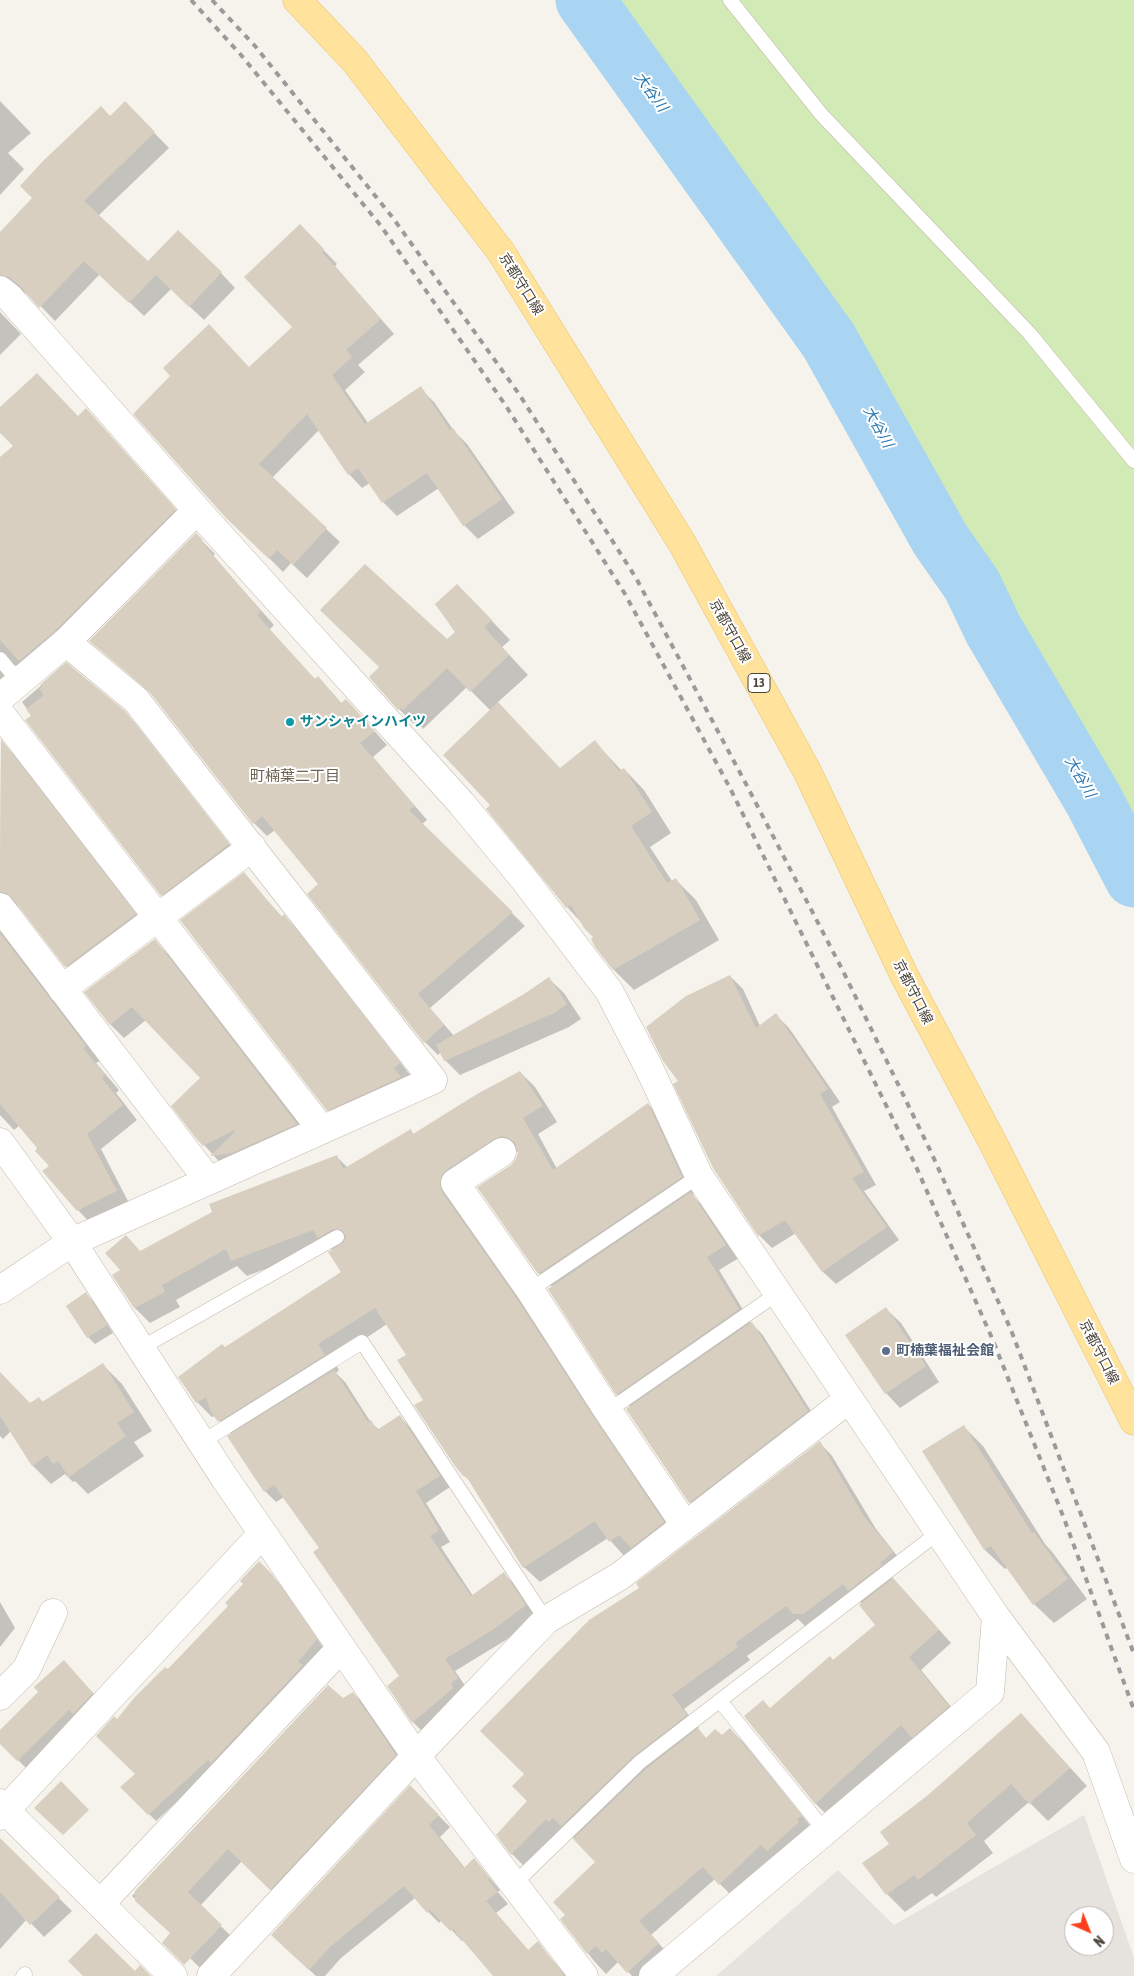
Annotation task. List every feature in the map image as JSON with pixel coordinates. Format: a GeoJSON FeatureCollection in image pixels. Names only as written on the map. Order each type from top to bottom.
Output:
{"type":"FeatureCollection","features":[{"type":"Feature","properties":{"kind":"main road","name":"京都守口線"},"geometry":{"type":"LineString","coordinates":[[297,0],[354,60],[501,252],[682,543],[808,771],[905,977],[992,1141],[1134,1421]]}},
{"type":"Feature","properties":{"kind":"street"},"geometry":{"type":"LineString","coordinates":[[0,290],[15,304],[197,510],[461,803],[523,878],[609,991],[650,1070],[699,1176],[996,1617],[1096,1752],[1134,1858]]}},
{"type":"Feature","properties":{"kind":"street"},"geometry":{"type":"LineString","coordinates":[[10,690],[66,642],[197,510]]}},
{"type":"Feature","properties":{"kind":"street"},"geometry":{"type":"LineString","coordinates":[[0,1290],[72,1242],[433,1080],[136,700],[66,642]]}},
{"type":"Feature","properties":{"kind":"street"},"geometry":{"type":"LineString","coordinates":[[0,713],[322,1130]]}},
{"type":"Feature","properties":{"kind":"street"},"geometry":{"type":"LineString","coordinates":[[62,989],[252,848]]}},
{"type":"Feature","properties":{"kind":"street"},"geometry":{"type":"LineString","coordinates":[[0,907],[208,1180]]}},
{"type":"Feature","properties":{"kind":"street"},"geometry":{"type":"LineString","coordinates":[[0,1142],[72,1242],[262,1534],[416,1756],[584,1976]]}},
{"type":"Feature","properties":{"kind":"street"},"geometry":{"type":"LineString","coordinates":[[502,1152],[455,1183],[530,1290],[608,1411],[685,1525]]}},
{"type":"Feature","properties":{"kind":"street"},"geometry":{"type":"LineString","coordinates":[[211,1976],[546,1620],[620,1576],[849,1398]]}},
{"type":"Feature","properties":{"kind":"street"},"geometry":{"type":"LineString","coordinates":[[173,1976],[2,1810],[262,1534]]}},
{"type":"Feature","properties":{"kind":"street"},"geometry":{"type":"LineString","coordinates":[[0,1696],[26,1670],[54,1613]]}},
{"type":"Feature","properties":{"kind":"street"},"geometry":{"type":"LineString","coordinates":[[653,1976],[990,1692],[996,1617]]}},
{"type":"Feature","properties":{"kind":"street"},"geometry":{"type":"LineString","coordinates":[[100,1904],[341,1648]]}},
{"type":"Feature","properties":{"kind":"lane"},"geometry":{"type":"LineString","coordinates":[[730,0],[821,114],[1030,334],[1134,461]]}},
{"type":"Feature","properties":{"kind":"lane"},"geometry":{"type":"LineString","coordinates":[[0,659],[10,690]]}},
{"type":"Feature","properties":{"kind":"lane"},"geometry":{"type":"LineString","coordinates":[[530,1290],[699,1176]]}},
{"type":"Feature","properties":{"kind":"lane"},"geometry":{"type":"LineString","coordinates":[[141,1348],[336,1238]]}},
{"type":"Feature","properties":{"kind":"lane"},"geometry":{"type":"LineString","coordinates":[[608,1411],[778,1293]]}},
{"type":"Feature","properties":{"kind":"lane"},"geometry":{"type":"LineString","coordinates":[[202,1442],[362,1342],[546,1620]]}},
{"type":"Feature","properties":{"kind":"lane"},"geometry":{"type":"LineString","coordinates":[[514,1884],[640,1762],[939,1532]]}},
{"type":"Feature","properties":{"kind":"lane"},"geometry":{"type":"LineString","coordinates":[[720,1701],[825,1831]]}},
{"type":"Feature","properties":{"kind":"shaded area"},"geometry":{"type":"Polygon","coordinates":[[[1084,1815],[1134,1958],[1134,1976],[716,1976],[838,1870],[894,1925],[1084,1815]]]}},
{"type":"Feature","properties":{"kind":"green space"},"geometry":{"type":"Polygon","coordinates":[[[612,0],[1134,0],[1134,823],[859,336],[694,103],[612,0]]]}},
{"type":"Feature","properties":{"kind":"building"},"geometry":{"type":"Polygon","coordinates":[[[125,101],[155,132],[84,201],[148,261],[178,230],[222,272],[189,307],[156,275],[129,303],[84,261],[39,308],[19,285],[9,277],[0,275],[0,232],[32,198],[20,186],[43,161],[101,106],[110,116],[125,101]]]}},
{"type":"Feature","properties":{"kind":"building"},"geometry":{"type":"Polygon","coordinates":[[[300,224],[324,249],[322,252],[381,319],[346,350],[352,357],[332,375],[365,424],[421,386],[450,430],[453,428],[502,499],[463,526],[427,473],[382,503],[358,468],[348,475],[307,414],[259,464],[327,528],[293,565],[277,550],[269,559],[226,518],[133,414],[170,376],[163,368],[209,324],[249,367],[292,327],[244,277],[300,224]]]}},
{"type":"Feature","properties":{"kind":"building"},"geometry":{"type":"Polygon","coordinates":[[[37,373],[78,416],[86,408],[176,509],[55,631],[19,661],[0,640],[0,457],[13,446],[0,433],[0,407],[37,373]]]}},
{"type":"Feature","properties":{"kind":"building"},"geometry":{"type":"Polygon","coordinates":[[[196,533],[261,611],[257,615],[315,679],[318,676],[341,703],[346,699],[375,731],[360,743],[415,806],[409,810],[513,912],[418,994],[444,1025],[424,1043],[307,894],[318,884],[262,816],[253,824],[148,690],[89,641],[196,533]]]}},
{"type":"Feature","properties":{"kind":"building"},"geometry":{"type":"Polygon","coordinates":[[[365,564],[447,639],[455,632],[435,604],[457,584],[492,620],[484,627],[509,655],[470,692],[447,668],[403,710],[401,708],[398,710],[369,677],[379,667],[320,610],[365,564]]]}},
{"type":"Feature","properties":{"kind":"building"},"geometry":{"type":"Polygon","coordinates":[[[66,662],[125,711],[229,844],[161,896],[25,720],[31,716],[26,709],[44,695],[39,689],[42,687],[40,685],[66,662]]]}},
{"type":"Feature","properties":{"kind":"building"},"geometry":{"type":"Polygon","coordinates":[[[498,702],[560,768],[595,740],[619,771],[624,768],[652,812],[631,826],[667,883],[676,878],[700,920],[613,970],[595,947],[591,939],[593,937],[584,928],[571,905],[566,908],[486,809],[490,805],[443,755],[498,702]]]}},
{"type":"Feature","properties":{"kind":"building"},"geometry":{"type":"Polygon","coordinates":[[[1,739],[136,914],[65,967],[12,898],[6,893],[0,892],[1,739]]]}},
{"type":"Feature","properties":{"kind":"building"},"geometry":{"type":"Polygon","coordinates":[[[244,872],[281,917],[284,914],[400,1063],[394,1068],[401,1077],[327,1111],[180,920],[244,872]]]}},
{"type":"Feature","properties":{"kind":"building"},"geometry":{"type":"Polygon","coordinates":[[[0,933],[86,1046],[83,1048],[105,1075],[102,1078],[123,1105],[87,1134],[117,1191],[77,1211],[42,1171],[49,1166],[35,1151],[37,1148],[0,1104],[0,933]]]}},
{"type":"Feature","properties":{"kind":"building"},"geometry":{"type":"Polygon","coordinates":[[[155,939],[297,1124],[232,1153],[210,1156],[235,1132],[234,1130],[203,1146],[171,1106],[200,1078],[132,1007],[110,1025],[84,992],[155,939]]]}},
{"type":"Feature","properties":{"kind":"building"},"geometry":{"type":"Polygon","coordinates":[[[730,975],[756,1028],[776,1013],[828,1089],[820,1094],[864,1172],[852,1178],[887,1227],[822,1272],[785,1220],[758,1236],[713,1168],[673,1084],[678,1081],[663,1061],[646,1027],[686,996],[730,975]]]}},
{"type":"Feature","properties":{"kind":"building"},"geometry":{"type":"Polygon","coordinates":[[[549,977],[567,1004],[554,1013],[444,1061],[436,1045],[524,994],[549,977]]]}},
{"type":"Feature","properties":{"kind":"building"},"geometry":{"type":"Polygon","coordinates":[[[520,1071],[543,1106],[523,1118],[553,1170],[648,1103],[682,1177],[538,1274],[477,1187],[511,1165],[516,1159],[518,1152],[515,1143],[509,1138],[502,1136],[494,1139],[446,1170],[441,1177],[440,1185],[442,1192],[517,1299],[664,1522],[631,1548],[619,1535],[609,1542],[595,1521],[523,1568],[466,1476],[464,1477],[455,1466],[414,1405],[423,1400],[397,1360],[406,1355],[375,1308],[318,1344],[325,1355],[218,1422],[211,1412],[206,1397],[196,1403],[178,1377],[222,1344],[225,1347],[341,1272],[328,1252],[344,1242],[346,1237],[342,1230],[333,1229],[318,1238],[313,1230],[231,1261],[226,1249],[162,1285],[165,1292],[134,1308],[112,1275],[120,1270],[105,1253],[126,1235],[140,1251],[212,1212],[209,1204],[337,1155],[343,1169],[411,1129],[413,1134],[477,1094],[520,1071]]]}},
{"type":"Feature","properties":{"kind":"building"},"geometry":{"type":"Polygon","coordinates":[[[691,1192],[726,1245],[707,1257],[739,1309],[616,1395],[548,1289],[691,1192]]]}},
{"type":"Feature","properties":{"kind":"building"},"geometry":{"type":"Polygon","coordinates":[[[86,1292],[107,1325],[87,1338],[66,1306],[86,1292]]]}},
{"type":"Feature","properties":{"kind":"building","name":"町楠葉福祉会館"},"geometry":{"type":"Polygon","coordinates":[[[886,1307],[926,1366],[885,1394],[845,1335],[886,1307]]]}},
{"type":"Feature","properties":{"kind":"building"},"geometry":{"type":"Polygon","coordinates":[[[752,1322],[808,1411],[689,1503],[626,1409],[752,1322]]]}},
{"type":"Feature","properties":{"kind":"building"},"geometry":{"type":"Polygon","coordinates":[[[103,1363],[134,1412],[117,1423],[126,1436],[69,1477],[58,1461],[53,1464],[47,1455],[32,1466],[0,1416],[0,1372],[30,1403],[39,1397],[42,1402],[103,1363]]]}},
{"type":"Feature","properties":{"kind":"building"},"geometry":{"type":"Polygon","coordinates":[[[334,1370],[368,1422],[371,1420],[377,1430],[400,1415],[440,1476],[416,1491],[439,1530],[430,1536],[471,1596],[504,1572],[526,1605],[494,1629],[445,1659],[458,1678],[451,1683],[453,1688],[412,1723],[387,1686],[399,1676],[313,1552],[319,1548],[274,1485],[264,1492],[227,1436],[334,1370]]]}},
{"type":"Feature","properties":{"kind":"building"},"geometry":{"type":"Polygon","coordinates":[[[964,1425],[1032,1533],[1034,1532],[1068,1579],[1033,1605],[991,1546],[984,1550],[922,1451],[964,1425]]]}},
{"type":"Feature","properties":{"kind":"building"},"geometry":{"type":"Polygon","coordinates":[[[820,1441],[863,1515],[893,1552],[880,1563],[882,1565],[848,1591],[843,1584],[803,1614],[793,1614],[786,1606],[735,1643],[738,1647],[672,1695],[687,1715],[634,1756],[561,1826],[553,1818],[549,1822],[546,1819],[511,1855],[496,1835],[527,1801],[512,1786],[524,1774],[480,1731],[589,1620],[639,1588],[636,1583],[820,1441]]]}},
{"type":"Feature","properties":{"kind":"building"},"geometry":{"type":"Polygon","coordinates":[[[259,1561],[272,1574],[317,1639],[298,1662],[303,1665],[211,1763],[208,1760],[148,1815],[120,1787],[135,1774],[96,1736],[114,1716],[117,1719],[134,1698],[165,1667],[168,1669],[228,1606],[225,1603],[243,1584],[240,1581],[259,1561]]]}},
{"type":"Feature","properties":{"kind":"building"},"geometry":{"type":"Polygon","coordinates":[[[893,1578],[939,1630],[909,1657],[949,1706],[912,1738],[901,1725],[815,1804],[744,1716],[763,1700],[770,1708],[830,1656],[833,1660],[875,1625],[859,1605],[893,1578]]]}},
{"type":"Feature","properties":{"kind":"building"},"geometry":{"type":"Polygon","coordinates":[[[64,1660],[93,1693],[73,1714],[69,1710],[17,1761],[0,1744],[0,1730],[38,1692],[34,1687],[64,1660]]]}},
{"type":"Feature","properties":{"kind":"building"},"geometry":{"type":"Polygon","coordinates":[[[328,1685],[343,1698],[353,1692],[396,1755],[270,1890],[228,1849],[188,1892],[222,1925],[184,1965],[162,1943],[170,1933],[135,1901],[135,1891],[328,1685]]]}},
{"type":"Feature","properties":{"kind":"building"},"geometry":{"type":"Polygon","coordinates":[[[1021,1713],[1070,1768],[1029,1804],[1011,1784],[967,1823],[976,1835],[918,1880],[914,1875],[886,1895],[862,1863],[889,1844],[880,1832],[928,1795],[1021,1713]]]}},
{"type":"Feature","properties":{"kind":"building"},"geometry":{"type":"Polygon","coordinates":[[[698,1728],[706,1738],[715,1729],[722,1735],[730,1728],[802,1816],[797,1819],[799,1822],[767,1851],[761,1845],[719,1885],[703,1867],[639,1921],[659,1943],[627,1973],[606,1949],[602,1953],[596,1946],[587,1954],[560,1919],[565,1915],[553,1902],[595,1862],[573,1839],[646,1769],[698,1728]]]}},
{"type":"Feature","properties":{"kind":"building"},"geometry":{"type":"Polygon","coordinates":[[[61,1781],[89,1810],[63,1835],[34,1808],[61,1781]]]}},
{"type":"Feature","properties":{"kind":"building"},"geometry":{"type":"Polygon","coordinates":[[[410,1785],[439,1815],[429,1825],[464,1868],[474,1858],[490,1878],[488,1880],[498,1892],[486,1901],[528,1950],[538,1941],[564,1976],[493,1976],[453,1929],[450,1931],[430,1910],[427,1913],[404,1886],[330,1947],[309,1970],[271,1935],[410,1785]]]}},
{"type":"Feature","properties":{"kind":"building"},"geometry":{"type":"Polygon","coordinates":[[[0,1838],[60,1897],[30,1925],[0,1892],[0,1838]]]}},
{"type":"Feature","properties":{"kind":"building"},"geometry":{"type":"Polygon","coordinates":[[[96,1933],[135,1971],[140,1965],[151,1976],[83,1976],[68,1961],[96,1933]]]}},
{"type":"Feature","properties":{"kind":"waterway","name":"大谷川"},"geometry":{"type":"LineString","coordinates":[[585,0],[829,341],[940,539],[972,585],[993,629],[1093,799],[1134,878]]}},
{"type":"Feature","properties":{"kind":"railway"},"geometry":{"type":"LineString","coordinates":[[191,0],[241,55],[381,226],[506,406],[625,594],[730,788],[914,1162],[992,1338],[1065,1521],[1134,1710]]}},
{"type":"Feature","properties":{"kind":"railway"},"geometry":{"type":"LineString","coordinates":[[212,0],[255,46],[393,218],[519,394],[636,578],[843,971],[931,1152],[1011,1330],[1134,1654]]}},
{"type":"Feature","properties":{"kind":"place","name":"サンシャインハイツ"},"geometry":{"type":"Point","coordinates":[290,722]}},
{"type":"Feature","properties":{"kind":"place","name":"町楠葉福祉会館"},"geometry":{"type":"Point","coordinates":[886,1351]}},
{"type":"Feature","properties":{"kind":"district","name":"町楠葉二丁目"},"geometry":{"type":"Point","coordinates":[295,776]}}]}
